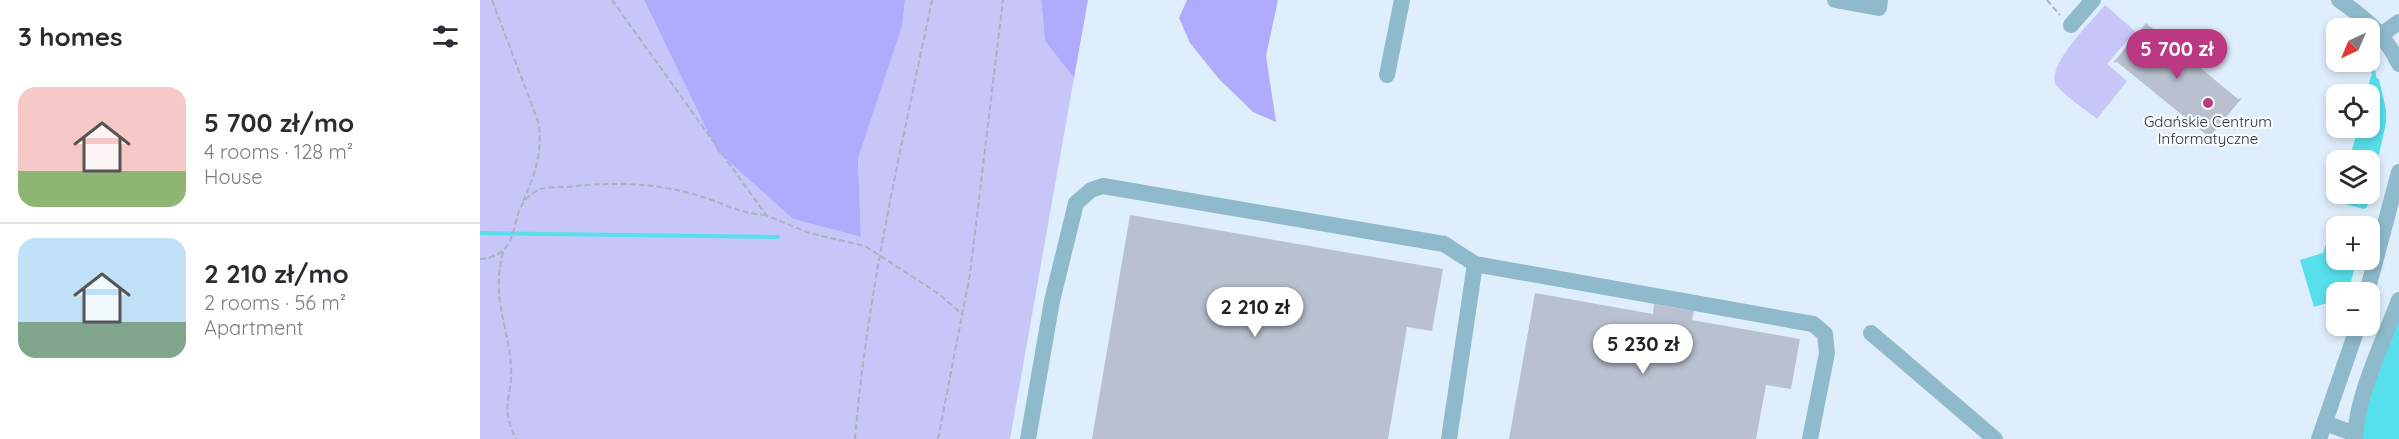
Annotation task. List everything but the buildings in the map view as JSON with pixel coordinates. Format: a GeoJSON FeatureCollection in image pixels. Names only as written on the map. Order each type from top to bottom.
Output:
{"type":"FeatureCollection","features":[{"type":"Feature","properties":{"kind":"street"},"geometry":{"type":"LineString","coordinates":[[1387,75],[1402,0]]}},
{"type":"Feature","properties":{"kind":"street"},"geometry":{"type":"LineString","coordinates":[[1836,0],[1879,8],[1880,0]]}},
{"type":"Feature","properties":{"kind":"street"},"geometry":{"type":"LineString","coordinates":[[2071,25],[2093,0]]}},
{"type":"Feature","properties":{"kind":"street"},"geometry":{"type":"LineString","coordinates":[[2339,0],[2362,16],[2381,35],[2399,64]]}},
{"type":"Feature","properties":{"kind":"street"},"geometry":{"type":"LineString","coordinates":[[2381,35],[2399,22]]}},
{"type":"Feature","properties":{"kind":"street"},"geometry":{"type":"LineString","coordinates":[[2370,282],[2399,172]]}},
{"type":"Feature","properties":{"kind":"street"},"geometry":{"type":"LineString","coordinates":[[1028,439],[1052,302],[1076,203],[1090,190],[1103,186],[1444,244],[1475,264],[1812,324],[1824,334],[1827,353],[1810,439]]}},
{"type":"Feature","properties":{"kind":"street"},"geometry":{"type":"LineString","coordinates":[[1449,439],[1475,264]]}},
{"type":"Feature","properties":{"kind":"street"},"geometry":{"type":"LineString","coordinates":[[2325,423],[2355,437],[2356,422],[2387,326],[2399,300]]}},
{"type":"Feature","properties":{"kind":"street"},"geometry":{"type":"LineString","coordinates":[[1870,333],[1995,439]]}},
{"type":"Feature","properties":{"kind":"street"},"geometry":{"type":"LineString","coordinates":[[2319,439],[2355,336]]}},
{"type":"Feature","properties":{"kind":"path"},"geometry":{"type":"LineString","coordinates":[[492,0],[539,124],[541,143],[537,171],[522,203],[510,242],[503,252],[498,273],[498,295],[511,369],[506,415],[516,439]]}},
{"type":"Feature","properties":{"kind":"path"},"geometry":{"type":"LineString","coordinates":[[612,0],[766,215]]}},
{"type":"Feature","properties":{"kind":"path"},"geometry":{"type":"LineString","coordinates":[[618,0],[618,6]]}},
{"type":"Feature","properties":{"kind":"path"},"geometry":{"type":"LineString","coordinates":[[855,439],[860,371],[880,255],[932,0]]}},
{"type":"Feature","properties":{"kind":"path"},"geometry":{"type":"LineString","coordinates":[[938,439],[963,315],[1003,0]]}},
{"type":"Feature","properties":{"kind":"path"},"geometry":{"type":"LineString","coordinates":[[2047,0],[2071,25]]}},
{"type":"Feature","properties":{"kind":"path"},"geometry":{"type":"LineString","coordinates":[[522,203],[540,190],[610,182],[663,186],[710,199],[738,212],[766,215],[809,233],[865,246],[939,294],[963,315]]}},
{"type":"Feature","properties":{"kind":"path"},"geometry":{"type":"LineString","coordinates":[[480,259],[495,257],[503,252]]}},
{"type":"Feature","properties":{"kind":"shaded area"},"geometry":{"type":"Polygon","coordinates":[[[480,0],[644,0],[717,151],[793,219],[861,237],[858,159],[902,27],[905,0],[1041,0],[1045,41],[1074,78],[1010,439],[480,439],[480,0]]]}},
{"type":"Feature","properties":{"kind":"shaded area"},"geometry":{"type":"Polygon","coordinates":[[[644,0],[905,0],[902,27],[858,159],[861,237],[793,219],[717,151],[644,0]]]}},
{"type":"Feature","properties":{"kind":"shaded area"},"geometry":{"type":"Polygon","coordinates":[[[1041,0],[1088,0],[1074,78],[1045,41],[1041,0]]]}},
{"type":"Feature","properties":{"kind":"shaded area"},"geometry":{"type":"Polygon","coordinates":[[[1187,0],[1278,0],[1266,56],[1276,122],[1253,112],[1219,79],[1190,43],[1179,18],[1187,0]]]}},
{"type":"Feature","properties":{"kind":"shaded area"},"geometry":{"type":"Polygon","coordinates":[[[2105,5],[2135,31],[2107,64],[2127,81],[2097,119],[2061,90],[2055,78],[2057,68],[2071,44],[2105,5]]]}},
{"type":"Feature","properties":{"kind":"shaded area"},"geometry":{"type":"Polygon","coordinates":[[[2371,76],[2379,79],[2386,110],[2386,123],[2380,150],[2352,150],[2355,138],[2380,138],[2380,84],[2369,84],[2371,76]]]}},
{"type":"Feature","properties":{"kind":"shaded area"},"geometry":{"type":"Polygon","coordinates":[[[2345,204],[2368,204],[2364,209],[2345,204]]]}},
{"type":"Feature","properties":{"kind":"shaded area"},"geometry":{"type":"Polygon","coordinates":[[[2326,244],[2326,270],[2354,270],[2351,282],[2326,282],[2326,303],[2314,307],[2300,260],[2323,253],[2326,244]]]}},
{"type":"Feature","properties":{"kind":"shaded area"},"geometry":{"type":"Polygon","coordinates":[[[2399,322],[2399,439],[2359,439],[2386,338],[2399,322]]]}},
{"type":"Feature","properties":{"kind":"waterway"},"geometry":{"type":"LineString","coordinates":[[2373,72],[2375,81]]}},
{"type":"Feature","properties":{"kind":"waterway"},"geometry":{"type":"LineString","coordinates":[[480,233],[778,237]]}},
{"type":"Feature","properties":{"kind":"place","name":"Gdańskie Centrum Informatyczne"},"geometry":{"type":"Point","coordinates":[2208,103]}}]}
